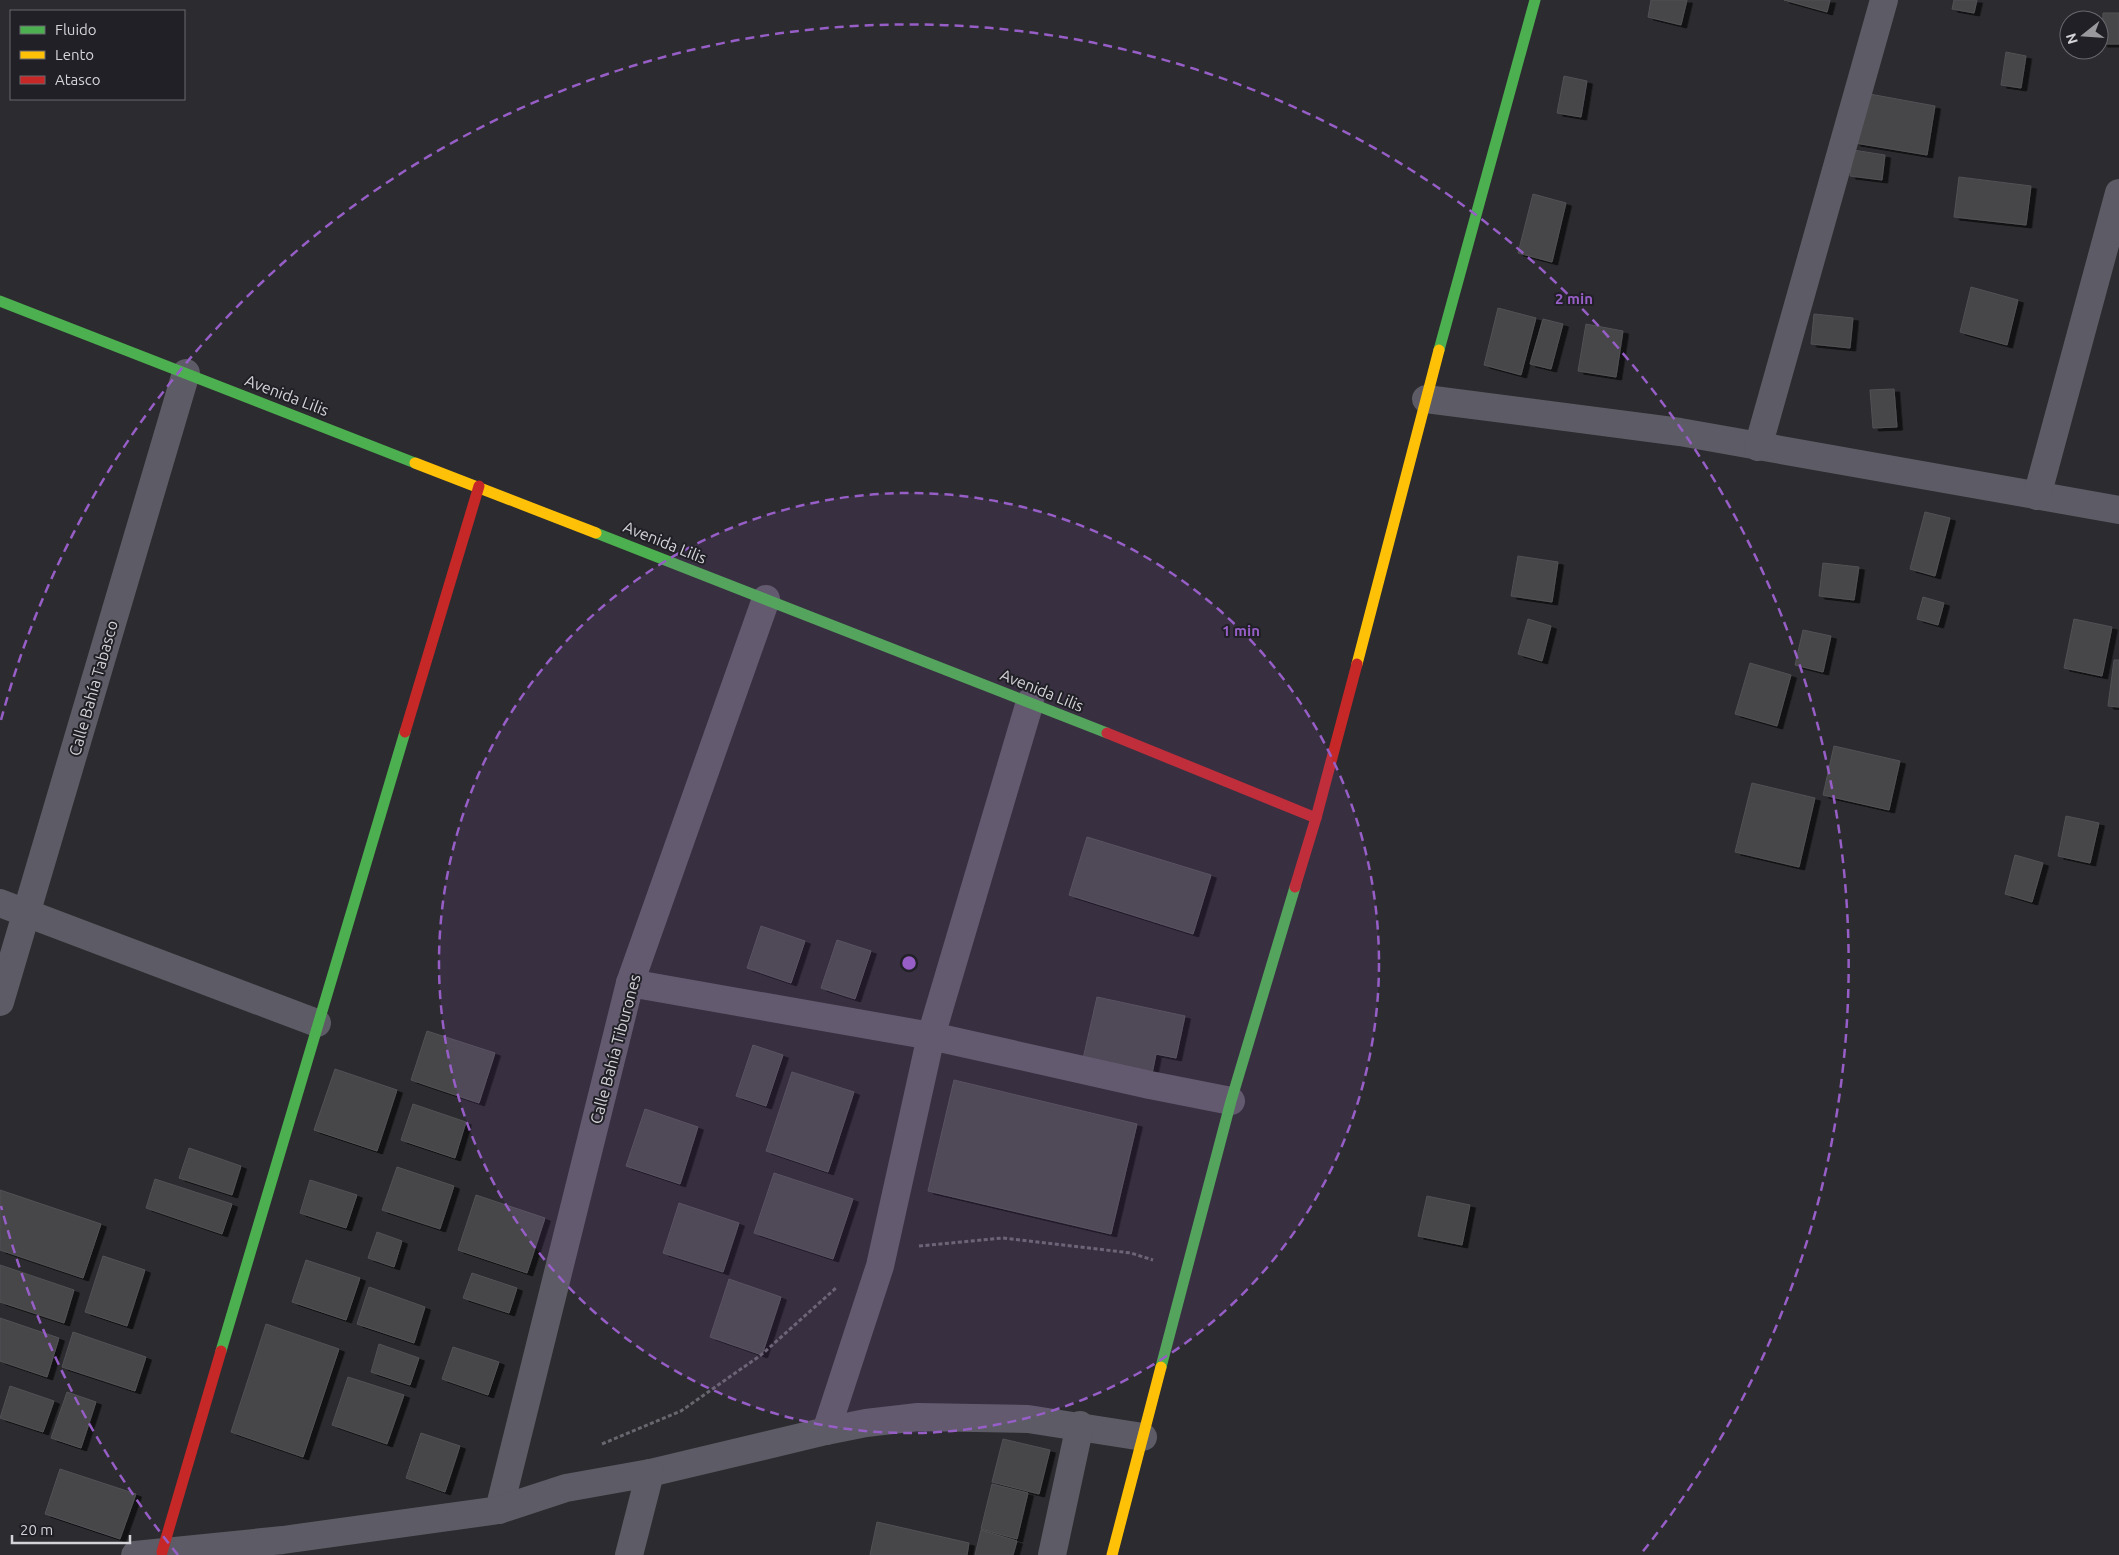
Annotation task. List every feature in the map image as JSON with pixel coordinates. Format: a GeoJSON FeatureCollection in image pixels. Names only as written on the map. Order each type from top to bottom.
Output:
{"type":"FeatureCollection","features":[{"type":"Feature","properties":{"kind":"main road"},"geometry":{"type":"LineString","coordinates":[[1112,1555],[1231,1100],[1316,818],[1426,399],[1535,0]]}},
{"type":"Feature","properties":{"kind":"main road","name":"Avenida Lilis"},"geometry":{"type":"LineString","coordinates":[[0,301],[1030,702],[1316,818]]}},
{"type":"Feature","properties":{"kind":"main road"},"geometry":{"type":"LineString","coordinates":[[162,1552],[317,1023],[479,486]]}},
{"type":"Feature","properties":{"kind":"street"},"geometry":{"type":"LineString","coordinates":[[1758,447],[1884,0]]}},
{"type":"Feature","properties":{"kind":"street"},"geometry":{"type":"LineString","coordinates":[[2037,496],[2119,192]]}},
{"type":"Feature","properties":{"kind":"street","name":"Calle Bahía Tabasco"},"geometry":{"type":"LineString","coordinates":[[0,1002],[186,373]]}},
{"type":"Feature","properties":{"kind":"street"},"geometry":{"type":"LineString","coordinates":[[1426,399],[1680,432],[2119,510]]}},
{"type":"Feature","properties":{"kind":"street","name":"Calle Bahía Tiburones"},"geometry":{"type":"LineString","coordinates":[[499,1510],[630,983],[766,599]]}},
{"type":"Feature","properties":{"kind":"street"},"geometry":{"type":"LineString","coordinates":[[826,1431],[880,1266],[930,1036],[1030,702]]}},
{"type":"Feature","properties":{"kind":"street"},"geometry":{"type":"LineString","coordinates":[[0,903],[317,1023]]}},
{"type":"Feature","properties":{"kind":"street"},"geometry":{"type":"LineString","coordinates":[[630,983],[930,1036],[1150,1085],[1231,1100]]}},
{"type":"Feature","properties":{"kind":"street"},"geometry":{"type":"LineString","coordinates":[[135,1555],[162,1552],[286,1547],[499,1510],[566,1488],[650,1473],[826,1431],[918,1417],[1028,1419],[1080,1425],[1143,1437]]}},
{"type":"Feature","properties":{"kind":"street"},"geometry":{"type":"LineString","coordinates":[[1052,1555],[1080,1425]]}},
{"type":"Feature","properties":{"kind":"street"},"geometry":{"type":"LineString","coordinates":[[629,1555],[650,1473]]}},
{"type":"Feature","properties":{"kind":"path"},"geometry":{"type":"LineString","coordinates":[[595,1447],[681,1411],[761,1355],[831,1291],[922,1244],[1003,1238],[1131,1254],[1187,1271]]}},
{"type":"Feature","properties":{"kind":"building"},"geometry":{"type":"Polygon","coordinates":[[[1651,0],[1687,0],[1681,25],[1648,17],[1651,0]]]}},
{"type":"Feature","properties":{"kind":"building"},"geometry":{"type":"Polygon","coordinates":[[[1784,0],[1830,0],[1827,12],[1784,0]]]}},
{"type":"Feature","properties":{"kind":"building"},"geometry":{"type":"Polygon","coordinates":[[[1954,0],[1977,0],[1974,13],[1952,9],[1954,0]]]}},
{"type":"Feature","properties":{"kind":"building"},"geometry":{"type":"Polygon","coordinates":[[[2109,13],[2119,13],[2119,44],[2109,44],[2109,13]]]}},
{"type":"Feature","properties":{"kind":"building"},"geometry":{"type":"Polygon","coordinates":[[[2006,52],[2026,56],[2021,88],[2001,85],[2006,52]]]}},
{"type":"Feature","properties":{"kind":"building"},"geometry":{"type":"Polygon","coordinates":[[[1564,76],[1587,81],[1581,117],[1557,113],[1564,76]]]}},
{"type":"Feature","properties":{"kind":"building"},"geometry":{"type":"Polygon","coordinates":[[[1864,93],[1935,106],[1927,155],[1855,143],[1864,93]]]}},
{"type":"Feature","properties":{"kind":"building"},"geometry":{"type":"Polygon","coordinates":[[[1853,150],[1885,155],[1882,180],[1850,176],[1853,150]]]}},
{"type":"Feature","properties":{"kind":"building"},"geometry":{"type":"Polygon","coordinates":[[[1959,177],[2031,186],[2026,225],[1954,217],[1959,177]]]}},
{"type":"Feature","properties":{"kind":"building"},"geometry":{"type":"Polygon","coordinates":[[[1533,194],[1566,203],[1552,262],[1518,253],[1533,194]]]}},
{"type":"Feature","properties":{"kind":"building"},"geometry":{"type":"Polygon","coordinates":[[[1971,287],[2018,300],[2007,345],[1960,332],[1971,287]]]}},
{"type":"Feature","properties":{"kind":"building"},"geometry":{"type":"Polygon","coordinates":[[[1498,308],[1536,318],[1521,375],[1484,365],[1498,308]]]}},
{"type":"Feature","properties":{"kind":"building"},"geometry":{"type":"Polygon","coordinates":[[[1814,314],[1853,318],[1850,348],[1811,344],[1814,314]]]}},
{"type":"Feature","properties":{"kind":"building"},"geometry":{"type":"Polygon","coordinates":[[[1543,319],[1563,324],[1551,369],[1530,364],[1543,319]]]}},
{"type":"Feature","properties":{"kind":"building"},"geometry":{"type":"Polygon","coordinates":[[[1586,324],[1623,331],[1616,377],[1578,371],[1586,324]]]}},
{"type":"Feature","properties":{"kind":"building"},"geometry":{"type":"Polygon","coordinates":[[[1894,389],[1897,427],[1873,428],[1870,390],[1894,389]]]}},
{"type":"Feature","properties":{"kind":"building"},"geometry":{"type":"Polygon","coordinates":[[[1925,512],[1950,518],[1935,576],[1910,569],[1925,512]]]}},
{"type":"Feature","properties":{"kind":"building"},"geometry":{"type":"Polygon","coordinates":[[[1518,556],[1558,562],[1552,602],[1511,596],[1518,556]]]}},
{"type":"Feature","properties":{"kind":"building"},"geometry":{"type":"Polygon","coordinates":[[[1823,563],[1859,567],[1854,600],[1819,596],[1823,563]]]}},
{"type":"Feature","properties":{"kind":"building"},"geometry":{"type":"Polygon","coordinates":[[[1923,597],[1944,603],[1938,625],[1917,619],[1923,597]]]}},
{"type":"Feature","properties":{"kind":"building"},"geometry":{"type":"Polygon","coordinates":[[[1528,619],[1551,626],[1542,661],[1518,654],[1528,619]]]}},
{"type":"Feature","properties":{"kind":"building"},"geometry":{"type":"Polygon","coordinates":[[[2074,619],[2112,627],[2102,676],[2064,668],[2074,619]]]}},
{"type":"Feature","properties":{"kind":"building"},"geometry":{"type":"Polygon","coordinates":[[[1803,630],[1831,636],[1823,672],[1795,665],[1803,630]]]}},
{"type":"Feature","properties":{"kind":"building"},"geometry":{"type":"Polygon","coordinates":[[[2114,660],[2119,660],[2119,707],[2108,706],[2114,660]]]}},
{"type":"Feature","properties":{"kind":"building"},"geometry":{"type":"Polygon","coordinates":[[[1750,663],[1791,675],[1777,726],[1735,714],[1750,663]]]}},
{"type":"Feature","properties":{"kind":"building"},"geometry":{"type":"Polygon","coordinates":[[[1834,746],[1900,761],[1889,810],[1823,795],[1834,746]]]}},
{"type":"Feature","properties":{"kind":"building"},"geometry":{"type":"Polygon","coordinates":[[[1752,783],[1815,798],[1799,867],[1735,852],[1752,783]]]}},
{"type":"Feature","properties":{"kind":"building"},"geometry":{"type":"Polygon","coordinates":[[[2066,816],[2099,823],[2090,863],[2058,856],[2066,816]]]}},
{"type":"Feature","properties":{"kind":"building"},"geometry":{"type":"Polygon","coordinates":[[[1087,837],[1211,875],[1193,934],[1069,895],[1087,837]]]}},
{"type":"Feature","properties":{"kind":"building"},"geometry":{"type":"Polygon","coordinates":[[[2015,855],[2043,863],[2032,902],[2005,894],[2015,855]]]}},
{"type":"Feature","properties":{"kind":"building"},"geometry":{"type":"Polygon","coordinates":[[[761,926],[805,941],[791,983],[747,968],[761,926]]]}},
{"type":"Feature","properties":{"kind":"building"},"geometry":{"type":"Polygon","coordinates":[[[837,940],[871,951],[855,999],[821,988],[837,940]]]}},
{"type":"Feature","properties":{"kind":"building"},"geometry":{"type":"Polygon","coordinates":[[[1097,997],[1185,1016],[1176,1058],[1156,1054],[1151,1079],[1082,1063],[1097,997]]]}},
{"type":"Feature","properties":{"kind":"building"},"geometry":{"type":"Polygon","coordinates":[[[427,1031],[495,1053],[479,1103],[411,1080],[427,1031]]]}},
{"type":"Feature","properties":{"kind":"building"},"geometry":{"type":"Polygon","coordinates":[[[753,1045],[783,1055],[766,1106],[736,1096],[753,1045]]]}},
{"type":"Feature","properties":{"kind":"building"},"geometry":{"type":"Polygon","coordinates":[[[335,1069],[397,1090],[377,1151],[314,1130],[335,1069]]]}},
{"type":"Feature","properties":{"kind":"building"},"geometry":{"type":"Polygon","coordinates":[[[792,1072],[854,1092],[828,1172],[766,1151],[792,1072]]]}},
{"type":"Feature","properties":{"kind":"building"},"geometry":{"type":"Polygon","coordinates":[[[954,1080],[1137,1124],[1111,1234],[928,1191],[954,1080]]]}},
{"type":"Feature","properties":{"kind":"building"},"geometry":{"type":"Polygon","coordinates":[[[413,1104],[466,1122],[455,1158],[401,1140],[413,1104]]]}},
{"type":"Feature","properties":{"kind":"building"},"geometry":{"type":"Polygon","coordinates":[[[645,1109],[698,1127],[680,1184],[626,1166],[645,1109]]]}},
{"type":"Feature","properties":{"kind":"building"},"geometry":{"type":"Polygon","coordinates":[[[189,1148],[241,1166],[232,1195],[179,1178],[189,1148]]]}},
{"type":"Feature","properties":{"kind":"building"},"geometry":{"type":"Polygon","coordinates":[[[397,1167],[454,1186],[440,1229],[382,1210],[397,1167]]]}},
{"type":"Feature","properties":{"kind":"building"},"geometry":{"type":"Polygon","coordinates":[[[774,1173],[853,1199],[833,1259],[754,1233],[774,1173]]]}},
{"type":"Feature","properties":{"kind":"building"},"geometry":{"type":"Polygon","coordinates":[[[155,1179],[232,1204],[222,1234],[146,1208],[155,1179]]]}},
{"type":"Feature","properties":{"kind":"building"},"geometry":{"type":"Polygon","coordinates":[[[310,1180],[357,1195],[346,1228],[300,1213],[310,1180]]]}},
{"type":"Feature","properties":{"kind":"building"},"geometry":{"type":"Polygon","coordinates":[[[0,1190],[101,1224],[83,1278],[0,1250],[0,1190]]]}},
{"type":"Feature","properties":{"kind":"building"},"geometry":{"type":"Polygon","coordinates":[[[476,1195],[545,1218],[527,1273],[458,1250],[476,1195]]]}},
{"type":"Feature","properties":{"kind":"building"},"geometry":{"type":"Polygon","coordinates":[[[1427,1196],[1470,1205],[1462,1245],[1418,1236],[1427,1196]]]}},
{"type":"Feature","properties":{"kind":"building"},"geometry":{"type":"Polygon","coordinates":[[[679,1203],[739,1223],[723,1272],[663,1253],[679,1203]]]}},
{"type":"Feature","properties":{"kind":"building"},"geometry":{"type":"Polygon","coordinates":[[[377,1232],[402,1241],[394,1267],[368,1258],[377,1232]]]}},
{"type":"Feature","properties":{"kind":"building"},"geometry":{"type":"Polygon","coordinates":[[[103,1256],[145,1270],[127,1326],[85,1312],[103,1256]]]}},
{"type":"Feature","properties":{"kind":"building"},"geometry":{"type":"Polygon","coordinates":[[[306,1260],[360,1278],[346,1320],[292,1302],[306,1260]]]}},
{"type":"Feature","properties":{"kind":"building"},"geometry":{"type":"Polygon","coordinates":[[[0,1265],[74,1290],[64,1323],[0,1302],[0,1265]]]}},
{"type":"Feature","properties":{"kind":"building"},"geometry":{"type":"Polygon","coordinates":[[[472,1273],[517,1288],[509,1313],[463,1298],[472,1273]]]}},
{"type":"Feature","properties":{"kind":"building"},"geometry":{"type":"Polygon","coordinates":[[[729,1279],[781,1297],[762,1355],[710,1337],[729,1279]]]}},
{"type":"Feature","properties":{"kind":"building"},"geometry":{"type":"Polygon","coordinates":[[[369,1287],[425,1307],[414,1343],[357,1324],[369,1287]]]}},
{"type":"Feature","properties":{"kind":"building"},"geometry":{"type":"Polygon","coordinates":[[[0,1318],[59,1338],[47,1377],[0,1361],[0,1318]]]}},
{"type":"Feature","properties":{"kind":"building"},"geometry":{"type":"Polygon","coordinates":[[[266,1324],[339,1349],[303,1457],[231,1432],[266,1324]]]}},
{"type":"Feature","properties":{"kind":"building"},"geometry":{"type":"Polygon","coordinates":[[[73,1332],[146,1357],[135,1391],[62,1367],[73,1332]]]}},
{"type":"Feature","properties":{"kind":"building"},"geometry":{"type":"Polygon","coordinates":[[[379,1344],[419,1358],[410,1385],[371,1372],[379,1344]]]}},
{"type":"Feature","properties":{"kind":"building"},"geometry":{"type":"Polygon","coordinates":[[[453,1347],[499,1362],[488,1395],[442,1379],[453,1347]]]}},
{"type":"Feature","properties":{"kind":"building"},"geometry":{"type":"Polygon","coordinates":[[[348,1377],[404,1395],[387,1444],[332,1425],[348,1377]]]}},
{"type":"Feature","properties":{"kind":"building"},"geometry":{"type":"Polygon","coordinates":[[[10,1386],[54,1401],[43,1432],[0,1418],[10,1386]]]}},
{"type":"Feature","properties":{"kind":"building"},"geometry":{"type":"Polygon","coordinates":[[[67,1392],[96,1402],[81,1448],[51,1438],[67,1392]]]}},
{"type":"Feature","properties":{"kind":"building"},"geometry":{"type":"Polygon","coordinates":[[[421,1433],[460,1446],[445,1492],[406,1478],[421,1433]]]}},
{"type":"Feature","properties":{"kind":"building"},"geometry":{"type":"Polygon","coordinates":[[[1003,1439],[1050,1450],[1039,1494],[992,1482],[1003,1439]]]}},
{"type":"Feature","properties":{"kind":"building"},"geometry":{"type":"Polygon","coordinates":[[[60,1469],[136,1494],[120,1539],[45,1514],[60,1469]]]}},
{"type":"Feature","properties":{"kind":"building"},"geometry":{"type":"Polygon","coordinates":[[[992,1484],[1028,1493],[1017,1539],[981,1529],[992,1484]]]}},
{"type":"Feature","properties":{"kind":"building"},"geometry":{"type":"Polygon","coordinates":[[[877,1522],[969,1543],[967,1555],[870,1555],[877,1522]]]}},
{"type":"Feature","properties":{"kind":"building"},"geometry":{"type":"Polygon","coordinates":[[[981,1530],[1017,1541],[1013,1555],[975,1555],[981,1530]]]}},
{"type":"Feature","properties":{"kind":"traffic: fast"},"geometry":{"type":"LineString","coordinates":[[1439,350],[1535,0]]}},
{"type":"Feature","properties":{"kind":"traffic: fast"},"geometry":{"type":"LineString","coordinates":[[0,301],[415,463]]}},
{"type":"Feature","properties":{"kind":"traffic: fast"},"geometry":{"type":"LineString","coordinates":[[596,533],[1107,733]]}},
{"type":"Feature","properties":{"kind":"traffic: fast"},"geometry":{"type":"LineString","coordinates":[[221,1351],[405,732]]}},
{"type":"Feature","properties":{"kind":"traffic: fast"},"geometry":{"type":"LineString","coordinates":[[1161,1367],[1231,1101],[1295,887]]}},
{"type":"Feature","properties":{"kind":"traffic: slow"},"geometry":{"type":"LineString","coordinates":[[1357,664],[1439,350]]}},
{"type":"Feature","properties":{"kind":"traffic: slow"},"geometry":{"type":"LineString","coordinates":[[415,463],[596,533]]}},
{"type":"Feature","properties":{"kind":"traffic: slow"},"geometry":{"type":"LineString","coordinates":[[1112,1555],[1161,1367]]}},
{"type":"Feature","properties":{"kind":"traffic: jam"},"geometry":{"type":"LineString","coordinates":[[405,732],[479,486]]}},
{"type":"Feature","properties":{"kind":"traffic: jam"},"geometry":{"type":"LineString","coordinates":[[1295,887],[1316,818],[1357,664]]}},
{"type":"Feature","properties":{"kind":"traffic: jam"},"geometry":{"type":"LineString","coordinates":[[1107,733],[1316,818]]}},
{"type":"Feature","properties":{"kind":"traffic: jam"},"geometry":{"type":"LineString","coordinates":[[162,1552],[221,1351]]}}]}
